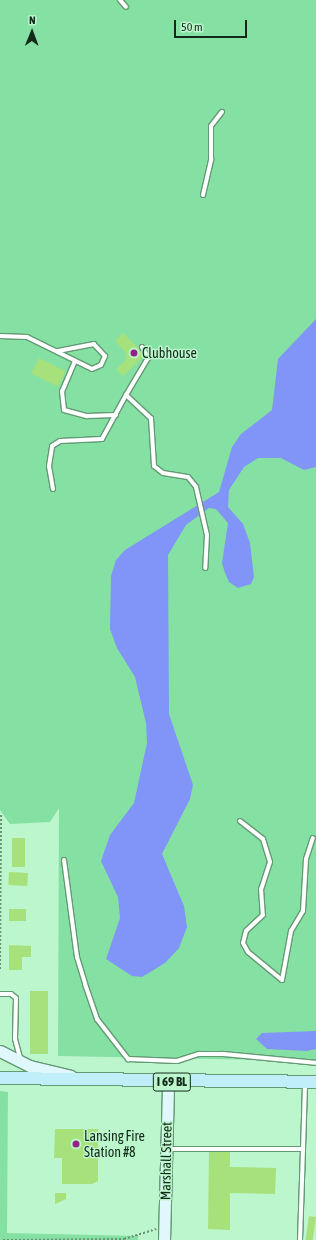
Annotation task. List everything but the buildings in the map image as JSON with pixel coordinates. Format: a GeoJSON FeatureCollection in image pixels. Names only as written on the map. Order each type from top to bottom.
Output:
{"type":"FeatureCollection","features":[{"type":"Feature","properties":{"kind":"main road","name":"I 69 BL"},"geometry":{"type":"LineString","coordinates":[[0,1078],[95,1082],[311,1082]]}},
{"type":"Feature","properties":{"kind":"street"},"geometry":{"type":"LineString","coordinates":[[0,1052],[21,1062],[95,1082]]}},
{"type":"Feature","properties":{"kind":"street","name":"Marshall Street"},"geometry":{"type":"LineString","coordinates":[[164,1235],[168,1082]]}},
{"type":"Feature","properties":{"kind":"lane"},"geometry":{"type":"LineString","coordinates":[[120,0],[126,7]]}},
{"type":"Feature","properties":{"kind":"lane"},"geometry":{"type":"LineString","coordinates":[[203,194],[211,159],[211,126],[222,112]]}},
{"type":"Feature","properties":{"kind":"lane"},"geometry":{"type":"LineString","coordinates":[[0,336],[27,337],[57,351],[86,368],[97,368],[103,361],[103,350],[88,344],[57,351]]}},
{"type":"Feature","properties":{"kind":"lane"},"geometry":{"type":"LineString","coordinates":[[53,489],[49,466],[52,446],[60,441],[102,439],[148,358],[142,347]]}},
{"type":"Feature","properties":{"kind":"lane"},"geometry":{"type":"LineString","coordinates":[[75,361],[62,391],[64,410],[87,416],[116,415]]}},
{"type":"Feature","properties":{"kind":"lane"},"geometry":{"type":"LineString","coordinates":[[126,395],[151,418],[154,466],[163,473],[190,479],[199,499],[204,516],[205,568]]}},
{"type":"Feature","properties":{"kind":"lane"},"geometry":{"type":"LineString","coordinates":[[240,821],[263,839],[270,862],[261,889],[263,915],[246,931],[243,943],[248,952],[282,980],[291,930],[303,911],[306,859],[313,838]]}},
{"type":"Feature","properties":{"kind":"lane"},"geometry":{"type":"LineString","coordinates":[[64,860],[80,969],[97,1019],[128,1059],[177,1061],[192,1055],[223,1054],[316,1062]]}},
{"type":"Feature","properties":{"kind":"lane"},"geometry":{"type":"LineString","coordinates":[[0,994],[12,994],[16,998],[16,1039],[21,1062]]}},
{"type":"Feature","properties":{"kind":"lane"},"geometry":{"type":"LineString","coordinates":[[300,1240],[303,1149],[311,1082]]}},
{"type":"Feature","properties":{"kind":"lane"},"geometry":{"type":"LineString","coordinates":[[166,1149],[303,1149]]}},
{"type":"Feature","properties":{"kind":"path"},"geometry":{"type":"LineString","coordinates":[[0,969],[1,815]]}},
{"type":"Feature","properties":{"kind":"path"},"geometry":{"type":"LineString","coordinates":[[3,1240],[124,1239],[152,1229],[164,1235]]}},
{"type":"Feature","properties":{"kind":"green space"},"geometry":{"type":"Polygon","coordinates":[[[0,0],[316,0],[316,1061],[58,1056],[59,808],[50,822],[10,824],[0,810],[0,0]]]}},
{"type":"Feature","properties":{"kind":"green space"},"geometry":{"type":"Polygon","coordinates":[[[0,1091],[8,1092],[7,1233],[138,1236],[138,1240],[0,1240],[0,1091]]]}},
{"type":"Feature","properties":{"kind":"water"},"geometry":{"type":"Polygon","coordinates":[[[316,319],[316,467],[304,470],[281,458],[258,458],[244,467],[229,490],[228,507],[243,524],[250,543],[254,577],[251,584],[238,588],[229,582],[222,563],[228,523],[216,509],[209,508],[186,525],[168,555],[169,714],[193,785],[190,799],[162,854],[184,906],[187,927],[179,948],[165,963],[142,977],[132,976],[106,959],[120,918],[118,897],[101,861],[110,835],[134,803],[147,743],[146,723],[135,677],[117,648],[110,629],[111,576],[116,560],[125,550],[219,492],[232,447],[241,434],[272,410],[278,359],[316,319]]]}},
{"type":"Feature","properties":{"kind":"water"},"geometry":{"type":"Polygon","coordinates":[[[316,1031],[316,1049],[307,1051],[267,1049],[256,1039],[262,1033],[316,1031]]]}},
{"type":"Feature","properties":{"kind":"place","name":"Clubhouse"},"geometry":{"type":"Point","coordinates":[134,353]}},
{"type":"Feature","properties":{"kind":"place","name":"Lansing Fire Station #8"},"geometry":{"type":"Point","coordinates":[76,1144]}}]}
